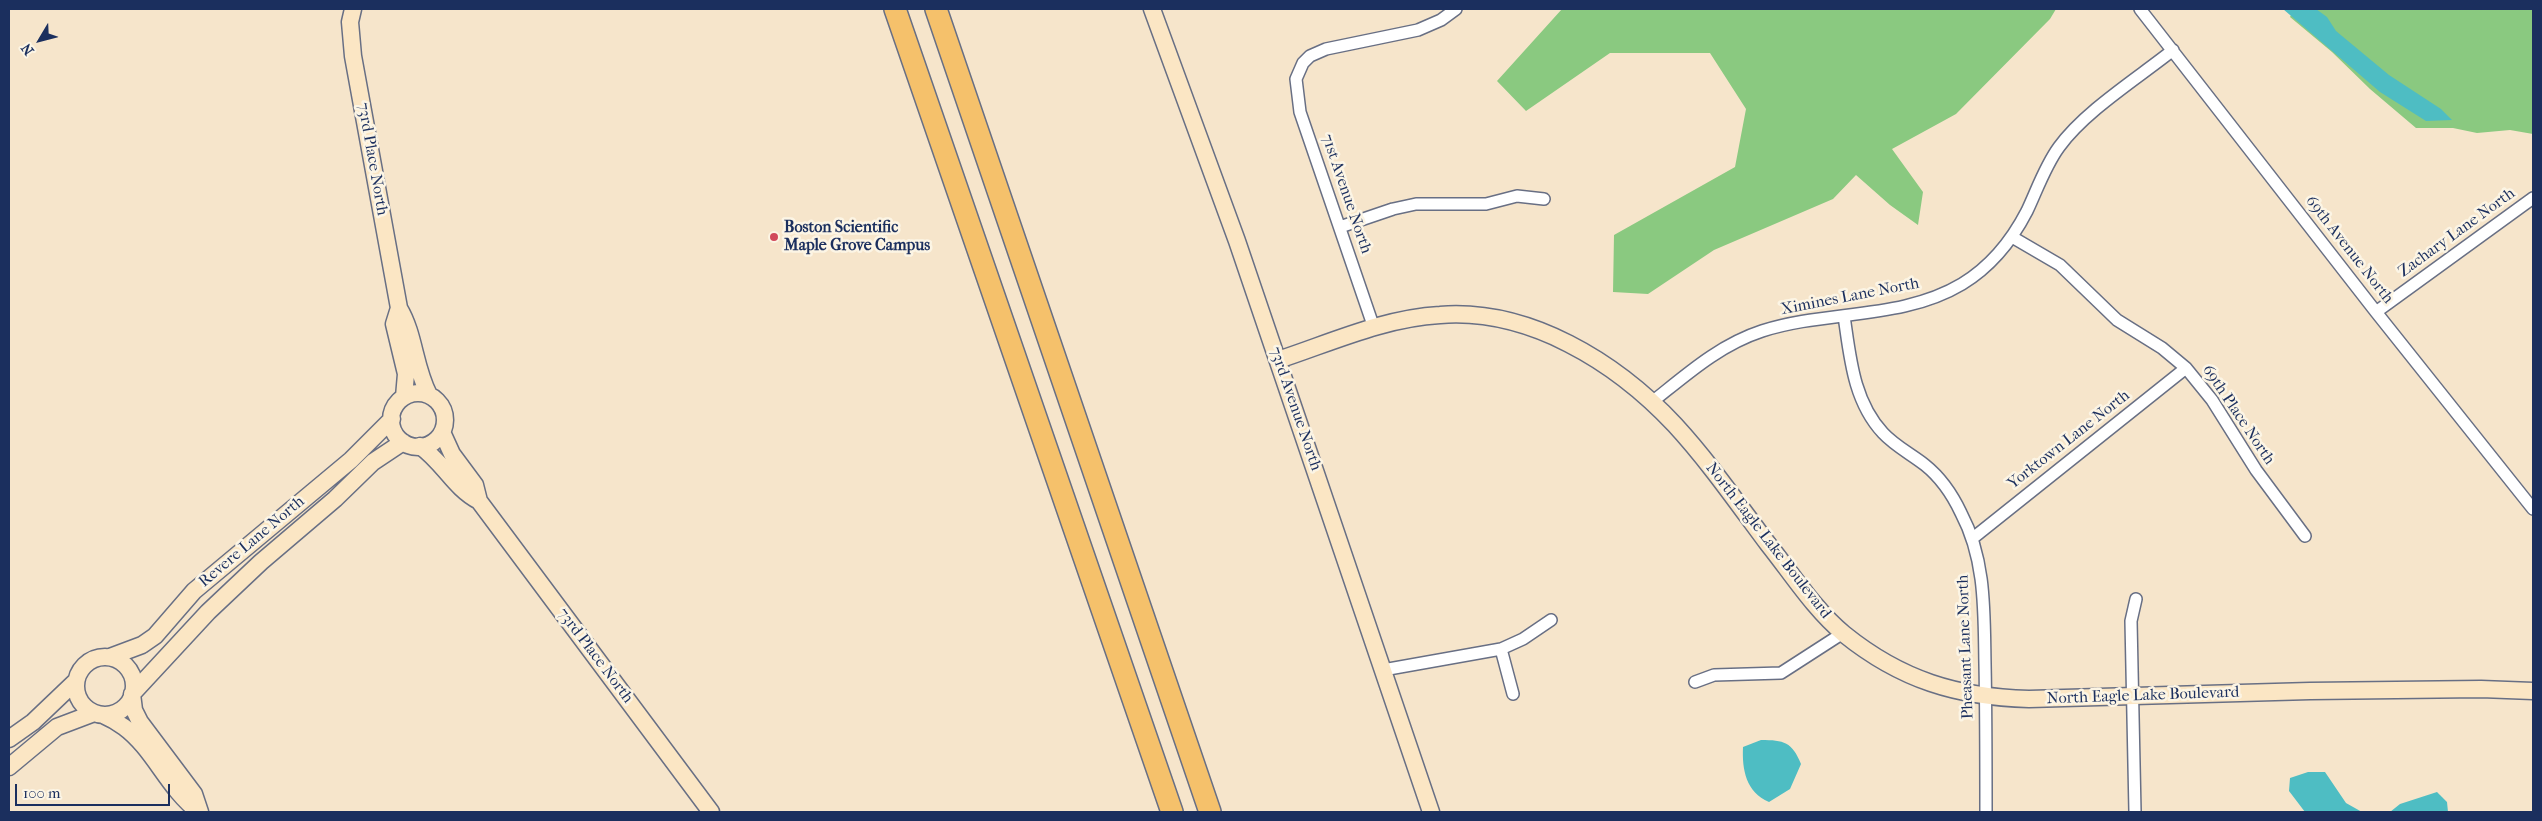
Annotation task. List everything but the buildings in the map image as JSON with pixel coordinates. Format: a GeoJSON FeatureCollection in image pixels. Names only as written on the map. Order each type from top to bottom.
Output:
{"type":"FeatureCollection","features":[{"type":"Feature","properties":{"kind":"highway"},"geometry":{"type":"LineString","coordinates":[[895,9],[1172,812]]}},
{"type":"Feature","properties":{"kind":"highway"},"geometry":{"type":"LineString","coordinates":[[936,9],[1210,812]]}},
{"type":"Feature","properties":{"kind":"street","name":"73rd Place North"},"geometry":{"type":"LineString","coordinates":[[352,9],[350,22],[353,56],[399,308],[407,322],[419,376],[429,395]]}},
{"type":"Feature","properties":{"kind":"street","name":"73rd Avenue North"},"geometry":{"type":"LineString","coordinates":[[1152,9],[1206,153],[1278,360],[1431,812]]}},
{"type":"Feature","properties":{"kind":"street","name":"71st Avenue North"},"geometry":{"type":"LineString","coordinates":[[1374,328],[1300,112],[1296,88],[1299,70],[1303,63],[1317,52],[1418,30],[1441,20],[1456,9]]}},
{"type":"Feature","properties":{"kind":"street","name":"69th Avenue North"},"geometry":{"type":"LineString","coordinates":[[2140,9],[2376,312],[2533,509]]}},
{"type":"Feature","properties":{"kind":"street","name":"Ximines Lane North"},"geometry":{"type":"LineString","coordinates":[[1652,402],[1704,361],[1723,348],[1744,338],[1788,325],[1903,306],[1939,296],[1976,274],[2012,237],[2048,167],[2072,131],[2173,50]]}},
{"type":"Feature","properties":{"kind":"street"},"geometry":{"type":"LineString","coordinates":[[1340,227],[1393,209],[1416,204],[1486,204],[1517,196],[1544,198]]}},
{"type":"Feature","properties":{"kind":"street","name":"Zachary Lane North"},"geometry":{"type":"LineString","coordinates":[[2376,312],[2533,198]]}},
{"type":"Feature","properties":{"kind":"street","name":"69th Place North"},"geometry":{"type":"LineString","coordinates":[[2012,237],[2060,265],[2117,320],[2162,348],[2186,368],[2212,400],[2256,470],[2305,536]]}},
{"type":"Feature","properties":{"kind":"street","name":"73rd Place North"},"geometry":{"type":"LineString","coordinates":[[399,308],[394,324],[406,374],[404,397]]}},
{"type":"Feature","properties":{"kind":"street","name":"North Eagle Lake Boulevard"},"geometry":{"type":"LineString","coordinates":[[1278,360],[1407,318],[1441,314],[1474,315],[1506,320],[1539,329],[1597,360],[1652,402],[1694,447],[1804,591],[1843,633],[1883,662],[1915,678],[1942,688],[1986,698],[2131,697],[2310,691],[2481,689],[2533,692]]}},
{"type":"Feature","properties":{"kind":"street","name":"Pheasant Lane North"},"geometry":{"type":"LineString","coordinates":[[1844,316],[1853,372],[1860,395],[1870,417],[1894,443],[1926,466],[1945,486],[1961,512],[1973,538],[1982,584],[1986,698],[1986,812]]}},
{"type":"Feature","properties":{"kind":"street","name":"Yorktown Lane North"},"geometry":{"type":"LineString","coordinates":[[1973,538],[2186,368]]}},
{"type":"Feature","properties":{"kind":"street"},"geometry":{"type":"LineString","coordinates":[[412,394],[429,395],[442,407],[445,416],[442,432],[429,444],[420,446],[403,442],[393,428],[392,419],[397,403],[404,397],[412,394]]}},
{"type":"Feature","properties":{"kind":"street","name":"Revere Lane North"},"geometry":{"type":"LineString","coordinates":[[110,657],[142,645],[156,636],[194,591],[351,460],[392,419]]}},
{"type":"Feature","properties":{"kind":"street","name":"73rd Place North"},"geometry":{"type":"LineString","coordinates":[[442,432],[452,454],[475,485],[479,501],[711,812]]}},
{"type":"Feature","properties":{"kind":"street","name":"Revere Lane North"},"geometry":{"type":"LineString","coordinates":[[132,694],[208,612],[261,562],[335,499],[373,462],[403,442]]}},
{"type":"Feature","properties":{"kind":"street","name":"73rd Place North"},"geometry":{"type":"LineString","coordinates":[[420,446],[436,458],[465,494],[479,501]]}},
{"type":"Feature","properties":{"kind":"street"},"geometry":{"type":"LineString","coordinates":[[2135,812],[2131,697],[2131,621],[2136,599]]}},
{"type":"Feature","properties":{"kind":"street"},"geometry":{"type":"LineString","coordinates":[[1383,670],[1501,649],[1523,639],[1551,620]]}},
{"type":"Feature","properties":{"kind":"street"},"geometry":{"type":"LineString","coordinates":[[1695,682],[1714,676],[1781,673],[1843,633]]}},
{"type":"Feature","properties":{"kind":"street"},"geometry":{"type":"LineString","coordinates":[[1501,649],[1513,694]]}},
{"type":"Feature","properties":{"kind":"street"},"geometry":{"type":"LineString","coordinates":[[9,740],[33,722],[76,681],[84,666],[91,660],[110,657],[126,667],[131,675],[134,710],[140,722],[194,794],[200,812]]}},
{"type":"Feature","properties":{"kind":"street"},"geometry":{"type":"LineString","coordinates":[[76,681],[80,701],[99,714],[124,727],[140,743],[184,800],[200,812]]}},
{"type":"Feature","properties":{"kind":"street"},"geometry":{"type":"LineString","coordinates":[[9,767],[56,727],[99,714],[121,710],[132,694]]}},
{"type":"Feature","properties":{"kind":"green space"},"geometry":{"type":"Polygon","coordinates":[[[1562,9],[2056,9],[2050,19],[1956,114],[1892,149],[1923,192],[1918,225],[1890,205],[1856,175],[1833,199],[1714,250],[1648,294],[1613,292],[1614,235],[1735,167],[1746,109],[1710,53],[1610,53],[1526,111],[1497,81],[1562,9]]]}},
{"type":"Feature","properties":{"kind":"green space"},"geometry":{"type":"Polygon","coordinates":[[[2294,9],[2533,9],[2533,134],[2510,130],[2477,133],[2453,128],[2416,128],[2370,89],[2332,52],[2290,17],[2294,9]]]}},
{"type":"Feature","properties":{"kind":"water"},"geometry":{"type":"Polygon","coordinates":[[[2283,9],[2316,9],[2327,17],[2336,31],[2389,75],[2441,109],[2452,120],[2426,121],[2380,92],[2283,9]]]}},
{"type":"Feature","properties":{"kind":"water"},"geometry":{"type":"Polygon","coordinates":[[[1761,740],[1786,744],[1794,751],[1801,764],[1790,789],[1769,802],[1761,798],[1750,786],[1743,764],[1743,747],[1761,740]]]}},
{"type":"Feature","properties":{"kind":"water"},"geometry":{"type":"Polygon","coordinates":[[[2308,772],[2325,772],[2346,803],[2362,812],[2305,812],[2289,791],[2290,778],[2308,772]]]}},
{"type":"Feature","properties":{"kind":"water"},"geometry":{"type":"Polygon","coordinates":[[[2437,792],[2447,802],[2448,812],[2390,812],[2400,804],[2437,792]]]}},
{"type":"Feature","properties":{"kind":"place","name":"Boston Scientific Maple Grove Campus"},"geometry":{"type":"Point","coordinates":[774,237]}}]}
